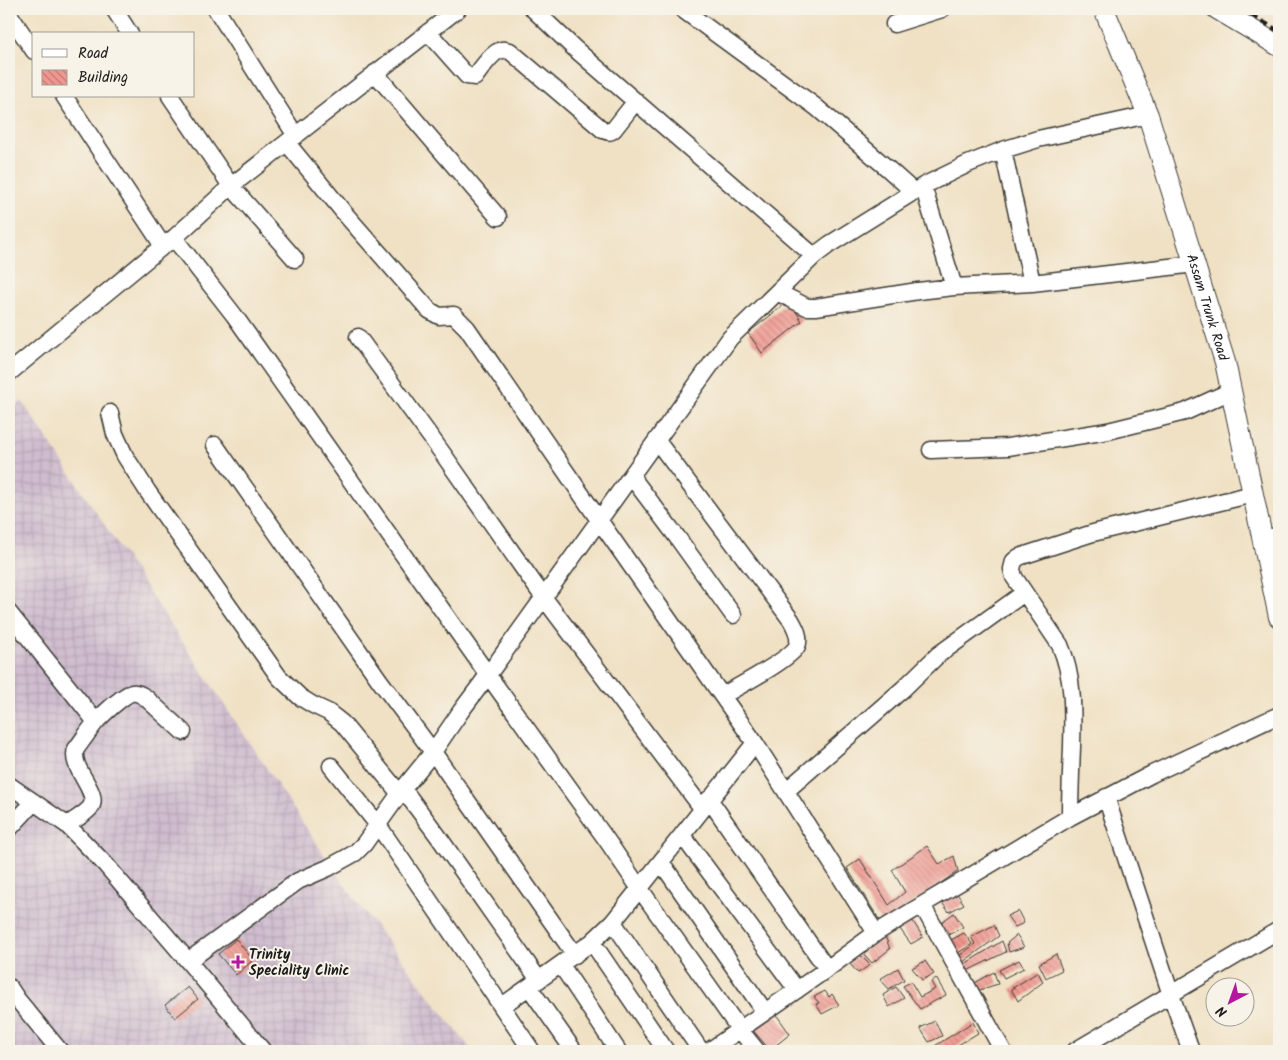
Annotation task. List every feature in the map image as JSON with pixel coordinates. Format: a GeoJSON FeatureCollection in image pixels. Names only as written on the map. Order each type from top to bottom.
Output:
{"type":"FeatureCollection","features":[{"type":"Feature","properties":{"kind":"main road","name":"Assam Trunk Road"},"geometry":{"type":"LineString","coordinates":[[1104,9],[1148,115],[1226,362],[1254,494],[1271,537],[1279,617]]}},
{"type":"Feature","properties":{"kind":"main road"},"geometry":{"type":"LineString","coordinates":[[1217,9],[1279,46]]}},
{"type":"Feature","properties":{"kind":"street"},"geometry":{"type":"LineString","coordinates":[[114,9],[129,32]]}},
{"type":"Feature","properties":{"kind":"street"},"geometry":{"type":"LineString","coordinates":[[216,9],[292,140],[346,215],[429,310],[439,316],[454,315],[467,328],[598,520],[755,743],[876,933]]}},
{"type":"Feature","properties":{"kind":"street"},"geometry":{"type":"LineString","coordinates":[[534,9],[574,48],[814,256]]}},
{"type":"Feature","properties":{"kind":"street"},"geometry":{"type":"LineString","coordinates":[[682,9],[816,107],[886,167],[919,189],[954,286]]}},
{"type":"Feature","properties":{"kind":"street"},"geometry":{"type":"LineString","coordinates":[[894,24],[942,9]]}},
{"type":"Feature","properties":{"kind":"street"},"geometry":{"type":"LineString","coordinates":[[9,373],[169,242],[231,186],[292,140],[454,10]]}},
{"type":"Feature","properties":{"kind":"street"},"geometry":{"type":"LineString","coordinates":[[9,14],[32,48]]}},
{"type":"Feature","properties":{"kind":"street"},"geometry":{"type":"LineString","coordinates":[[428,32],[467,76],[474,77],[498,51],[510,51],[608,132],[614,129],[636,101]]}},
{"type":"Feature","properties":{"kind":"street"},"geometry":{"type":"LineString","coordinates":[[375,73],[498,217]]}},
{"type":"Feature","properties":{"kind":"street"},"geometry":{"type":"LineString","coordinates":[[65,98],[169,242],[234,315],[740,1030],[757,1051]]}},
{"type":"Feature","properties":{"kind":"street"},"geometry":{"type":"LineString","coordinates":[[171,98],[231,186],[295,259]]}},
{"type":"Feature","properties":{"kind":"street"},"geometry":{"type":"LineString","coordinates":[[188,961],[298,881],[328,868],[355,853],[364,844],[401,792],[433,752],[460,711],[544,598],[730,338],[814,256],[830,244],[919,189],[968,164],[1038,139],[1148,115]]}},
{"type":"Feature","properties":{"kind":"street"},"geometry":{"type":"LineString","coordinates":[[1003,150],[1032,282]]}},
{"type":"Feature","properties":{"kind":"street"},"geometry":{"type":"LineString","coordinates":[[777,292],[799,304],[807,307],[816,307],[954,286],[1032,282],[1195,264]]}},
{"type":"Feature","properties":{"kind":"street"},"geometry":{"type":"LineString","coordinates":[[358,337],[544,598],[706,804],[826,970]]}},
{"type":"Feature","properties":{"kind":"street"},"geometry":{"type":"LineString","coordinates":[[931,450],[1008,447],[1108,431],[1185,412],[1232,390]]}},
{"type":"Feature","properties":{"kind":"street"},"geometry":{"type":"LineString","coordinates":[[110,413],[115,434],[124,456],[279,677],[300,697],[328,712],[342,724],[438,836],[534,983],[574,1051]]}},
{"type":"Feature","properties":{"kind":"street"},"geometry":{"type":"LineString","coordinates":[[657,441],[791,620],[799,640],[797,647],[786,657],[722,696]]}},
{"type":"Feature","properties":{"kind":"street"},"geometry":{"type":"LineString","coordinates":[[215,445],[575,955]]}},
{"type":"Feature","properties":{"kind":"street"},"geometry":{"type":"LineString","coordinates":[[631,476],[733,615]]}},
{"type":"Feature","properties":{"kind":"street"},"geometry":{"type":"LineString","coordinates":[[1070,817],[1073,706],[1069,669],[1060,645],[1014,577],[1012,569],[1014,561],[1019,557],[1092,533],[1254,494]]}},
{"type":"Feature","properties":{"kind":"street"},"geometry":{"type":"LineString","coordinates":[[786,792],[942,652],[1024,593]]}},
{"type":"Feature","properties":{"kind":"street"},"geometry":{"type":"LineString","coordinates":[[9,613],[96,722]]}},
{"type":"Feature","properties":{"kind":"street"},"geometry":{"type":"LineString","coordinates":[[67,825],[89,809],[93,802],[91,792],[75,763],[74,754],[76,749],[96,722],[127,694],[132,692],[146,698],[183,732]]}},
{"type":"Feature","properties":{"kind":"street"},"geometry":{"type":"LineString","coordinates":[[709,1051],[798,990],[876,933],[1070,817],[1152,774],[1279,715]]}},
{"type":"Feature","properties":{"kind":"street"},"geometry":{"type":"LineString","coordinates":[[502,1006],[575,955],[613,922],[755,743]]}},
{"type":"Feature","properties":{"kind":"street"},"geometry":{"type":"LineString","coordinates":[[331,766],[378,826],[532,1051]]}},
{"type":"Feature","properties":{"kind":"street"},"geometry":{"type":"LineString","coordinates":[[9,785],[67,825],[105,864],[263,1051]]}},
{"type":"Feature","properties":{"kind":"street"},"geometry":{"type":"LineString","coordinates":[[1106,797],[1191,1051]]}},
{"type":"Feature","properties":{"kind":"street"},"geometry":{"type":"LineString","coordinates":[[9,829],[34,802]]}},
{"type":"Feature","properties":{"kind":"street"},"geometry":{"type":"LineString","coordinates":[[682,835],[798,990]]}},
{"type":"Feature","properties":{"kind":"street"},"geometry":{"type":"LineString","coordinates":[[661,862],[765,1012]]}},
{"type":"Feature","properties":{"kind":"street"},"geometry":{"type":"LineString","coordinates":[[922,905],[1003,1051]]}},
{"type":"Feature","properties":{"kind":"street"},"geometry":{"type":"LineString","coordinates":[[613,922],[701,1051]]}},
{"type":"Feature","properties":{"kind":"street"},"geometry":{"type":"LineString","coordinates":[[1075,1051],[1279,930]]}},
{"type":"Feature","properties":{"kind":"street"},"geometry":{"type":"LineString","coordinates":[[592,942],[666,1051]]}},
{"type":"Feature","properties":{"kind":"street"},"geometry":{"type":"LineString","coordinates":[[561,965],[618,1051]]}},
{"type":"Feature","properties":{"kind":"street"},"geometry":{"type":"LineString","coordinates":[[11,997],[60,1051]]}},
{"type":"Feature","properties":{"kind":"shaded area"},"geometry":{"type":"Polygon","coordinates":[[[22,401],[347,889],[472,1051],[9,1051],[9,412],[22,401]]]}},
{"type":"Feature","properties":{"kind":"building"},"geometry":{"type":"Polygon","coordinates":[[[789,301],[802,321],[762,353],[748,333],[789,301]]]}},
{"type":"Feature","properties":{"kind":"building"},"geometry":{"type":"Polygon","coordinates":[[[927,846],[939,864],[954,856],[958,871],[882,924],[847,868],[860,859],[889,905],[905,892],[892,870],[927,846]]]}},
{"type":"Feature","properties":{"kind":"building"},"geometry":{"type":"Polygon","coordinates":[[[956,892],[964,904],[949,912],[940,900],[956,892]]]}},
{"type":"Feature","properties":{"kind":"building"},"geometry":{"type":"Polygon","coordinates":[[[1018,911],[1024,923],[1015,927],[1007,916],[1018,911]]]}},
{"type":"Feature","properties":{"kind":"building"},"geometry":{"type":"Polygon","coordinates":[[[954,913],[963,927],[945,937],[939,924],[954,913]]]}},
{"type":"Feature","properties":{"kind":"building"},"geometry":{"type":"Polygon","coordinates":[[[912,920],[923,937],[911,944],[900,929],[912,920]]]}},
{"type":"Feature","properties":{"kind":"building"},"geometry":{"type":"Polygon","coordinates":[[[994,925],[999,936],[963,962],[959,956],[975,944],[971,937],[994,925]]]}},
{"type":"Feature","properties":{"kind":"building"},"geometry":{"type":"Polygon","coordinates":[[[964,933],[972,944],[958,953],[949,941],[964,933]]]}},
{"type":"Feature","properties":{"kind":"building"},"geometry":{"type":"Polygon","coordinates":[[[1017,935],[1024,947],[1009,952],[1007,943],[1017,935]]]}},
{"type":"Feature","properties":{"kind":"building"},"geometry":{"type":"Polygon","coordinates":[[[885,936],[890,949],[872,963],[862,952],[885,936]]]}},
{"type":"Feature","properties":{"kind":"building"},"geometry":{"type":"Polygon","coordinates":[[[236,939],[253,960],[236,975],[218,954],[236,939]]]}},
{"type":"Feature","properties":{"kind":"building"},"geometry":{"type":"Polygon","coordinates":[[[1002,941],[1006,952],[965,972],[963,965],[1002,941]]]}},
{"type":"Feature","properties":{"kind":"building"},"geometry":{"type":"Polygon","coordinates":[[[1056,954],[1062,970],[1046,978],[1039,964],[1056,954]]]}},
{"type":"Feature","properties":{"kind":"building"},"geometry":{"type":"Polygon","coordinates":[[[860,955],[870,965],[858,973],[849,963],[860,955]]]}},
{"type":"Feature","properties":{"kind":"building"},"geometry":{"type":"Polygon","coordinates":[[[1019,960],[1024,968],[1004,978],[999,970],[1019,960]]]}},
{"type":"Feature","properties":{"kind":"building"},"geometry":{"type":"Polygon","coordinates":[[[925,961],[934,974],[922,980],[912,968],[925,961]]]}},
{"type":"Feature","properties":{"kind":"building"},"geometry":{"type":"Polygon","coordinates":[[[898,968],[904,980],[889,989],[880,979],[898,968]]]}},
{"type":"Feature","properties":{"kind":"building"},"geometry":{"type":"Polygon","coordinates":[[[994,972],[998,984],[976,991],[973,984],[994,972]]]}},
{"type":"Feature","properties":{"kind":"building"},"geometry":{"type":"Polygon","coordinates":[[[1038,972],[1043,982],[1018,1001],[1011,989],[1038,972]]]}},
{"type":"Feature","properties":{"kind":"building"},"geometry":{"type":"Polygon","coordinates":[[[936,978],[946,995],[920,1009],[903,986],[911,982],[920,997],[935,989],[931,982],[936,978]]]}},
{"type":"Feature","properties":{"kind":"building"},"geometry":{"type":"Polygon","coordinates":[[[188,987],[198,999],[175,1018],[165,1005],[188,987]]]}},
{"type":"Feature","properties":{"kind":"building"},"geometry":{"type":"Polygon","coordinates":[[[896,987],[904,998],[889,1007],[883,995],[896,987]]]}},
{"type":"Feature","properties":{"kind":"building"},"geometry":{"type":"Polygon","coordinates":[[[825,991],[829,997],[832,994],[839,1005],[822,1014],[816,1004],[819,1003],[814,997],[825,991]]]}},
{"type":"Feature","properties":{"kind":"building"},"geometry":{"type":"Polygon","coordinates":[[[773,1010],[790,1034],[770,1050],[751,1028],[773,1010]]]}},
{"type":"Feature","properties":{"kind":"building"},"geometry":{"type":"Polygon","coordinates":[[[935,1021],[942,1036],[929,1042],[920,1028],[935,1021]]]}},
{"type":"Feature","properties":{"kind":"building"},"geometry":{"type":"Polygon","coordinates":[[[973,1022],[978,1033],[948,1051],[932,1051],[930,1049],[973,1022]]]}},
{"type":"Feature","properties":{"kind":"railway"},"geometry":{"type":"LineString","coordinates":[[1241,9],[1279,31]]}},
{"type":"Feature","properties":{"kind":"place","name":"Trinity Speciality Clinic"},"geometry":{"type":"Point","coordinates":[238,962]}}]}
